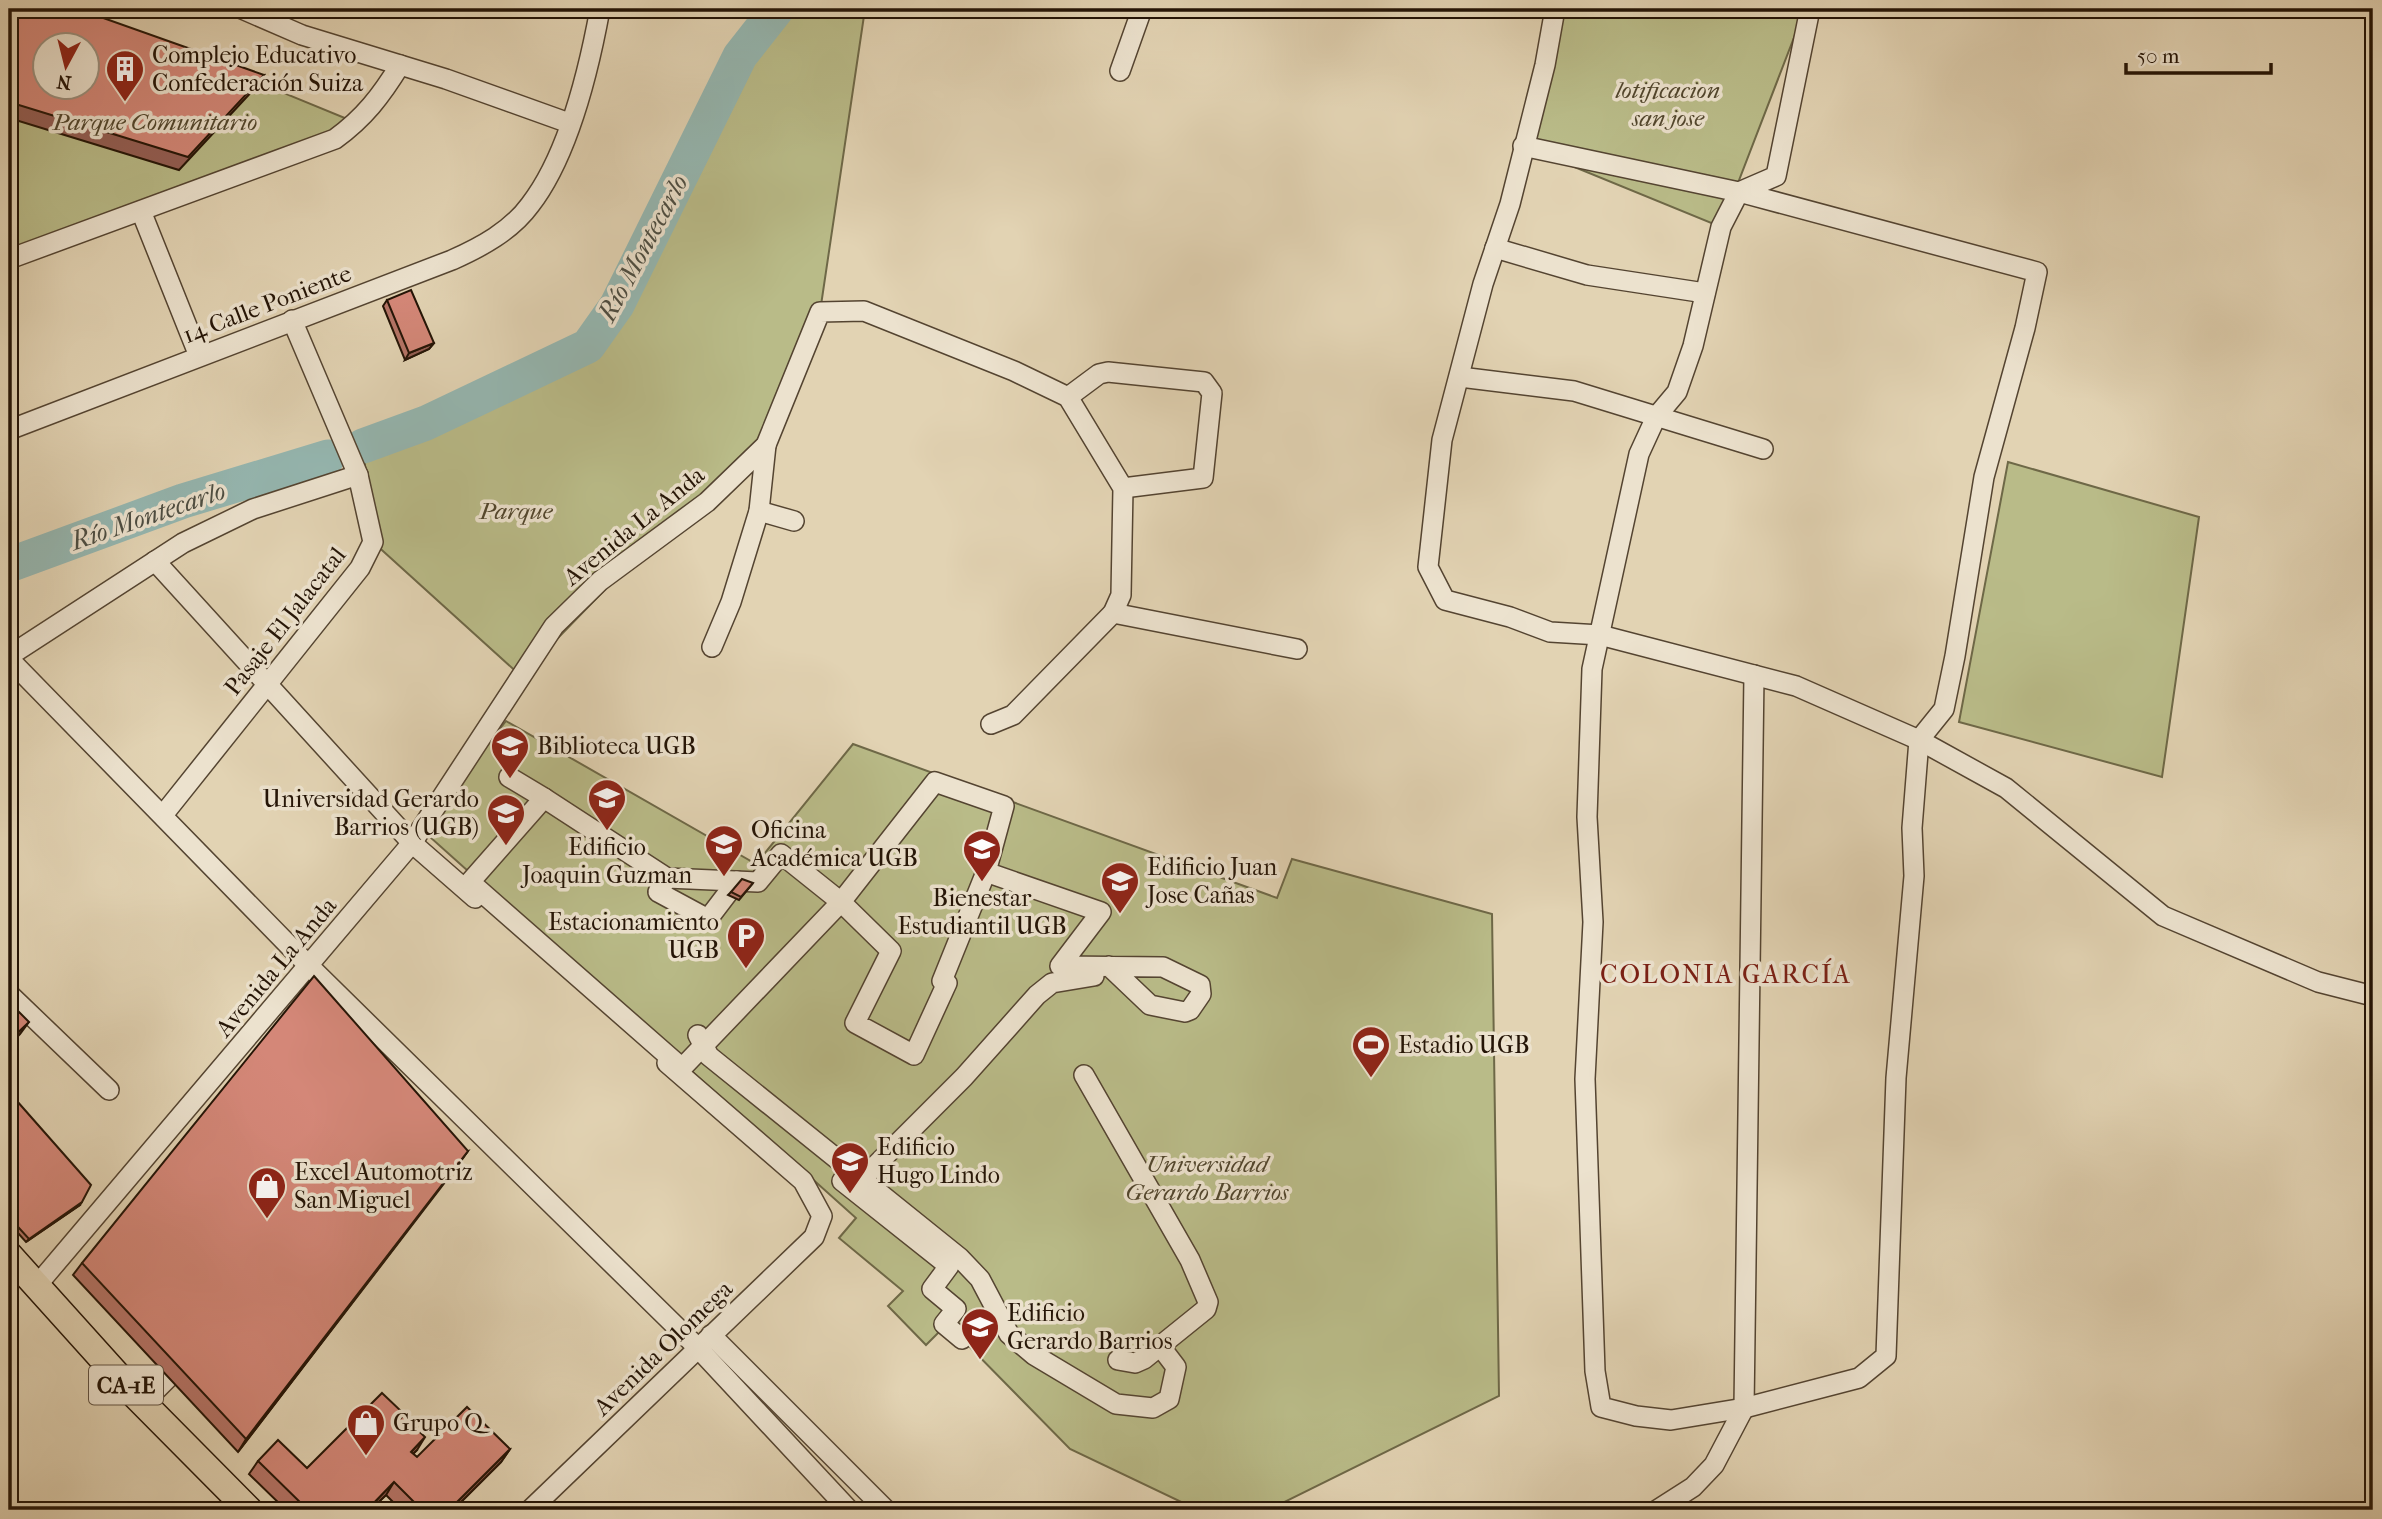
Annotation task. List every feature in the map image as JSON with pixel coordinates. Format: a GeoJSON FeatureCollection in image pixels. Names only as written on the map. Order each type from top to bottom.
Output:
{"type":"FeatureCollection","features":[{"type":"Feature","properties":{"kind":"highway","name":"CA-1E"},"geometry":{"type":"LineString","coordinates":[[9,1255],[38,1284],[143,1404],[249,1510]]}},
{"type":"Feature","properties":{"kind":"street"},"geometry":{"type":"LineString","coordinates":[[242,9],[302,35],[400,65],[569,123]]}},
{"type":"Feature","properties":{"kind":"street","name":"14 Calle Poniente"},"geometry":{"type":"LineString","coordinates":[[9,430],[480,248],[505,230],[530,205],[569,123],[590,64],[600,9]]}},
{"type":"Feature","properties":{"kind":"street"},"geometry":{"type":"LineString","coordinates":[[1120,71],[1142,9]]}},
{"type":"Feature","properties":{"kind":"street"},"geometry":{"type":"LineString","coordinates":[[1555,9],[1545,65],[1510,204],[1483,284],[1443,440],[1429,567],[1445,600],[1510,617],[1550,632],[1600,635],[1796,686],[1919,740],[2006,788],[2163,916],[2318,982],[2373,996]]}},
{"type":"Feature","properties":{"kind":"street"},"geometry":{"type":"LineString","coordinates":[[1524,146],[1739,192],[2037,272],[2025,328],[1984,477],[1944,709],[1919,740],[1912,828],[1914,876],[1896,1078],[1886,1356],[1859,1378],[1744,1408],[1671,1420],[1636,1416],[1601,1407],[1595,1371],[1585,1079],[1593,922],[1587,817],[1592,669],[1639,454],[1656,416],[1678,392],[1721,227],[1739,192],[1776,176],[1810,9]]}},
{"type":"Feature","properties":{"kind":"street"},"geometry":{"type":"LineString","coordinates":[[9,259],[335,139],[357,123],[378,102],[400,65]]}},
{"type":"Feature","properties":{"kind":"street"},"geometry":{"type":"LineString","coordinates":[[141,211],[199,356]]}},
{"type":"Feature","properties":{"kind":"street"},"geometry":{"type":"LineString","coordinates":[[1496,248],[1587,275],[1705,293]]}},
{"type":"Feature","properties":{"kind":"street","name":"Avenida La Anda"},"geometry":{"type":"LineString","coordinates":[[38,1284],[412,843],[554,626],[600,581],[706,502],[766,444],[820,312],[864,311],[1014,371],[1068,397]]}},
{"type":"Feature","properties":{"kind":"street","name":"Pasaje El Jalacatal"},"geometry":{"type":"LineString","coordinates":[[163,816],[360,568],[373,542],[358,475],[292,320]]}},
{"type":"Feature","properties":{"kind":"street"},"geometry":{"type":"LineString","coordinates":[[991,724],[1013,715],[1113,613],[1121,595],[1123,488],[1068,397],[1098,374],[1108,372],[1204,382],[1210,386],[1203,478],[1123,488]]}},
{"type":"Feature","properties":{"kind":"street"},"geometry":{"type":"LineString","coordinates":[[1460,377],[1574,391],[1763,449]]}},
{"type":"Feature","properties":{"kind":"street"},"geometry":{"type":"LineString","coordinates":[[712,647],[731,603],[759,511],[766,444]]}},
{"type":"Feature","properties":{"kind":"street"},"geometry":{"type":"LineString","coordinates":[[358,475],[253,509],[183,543],[9,657],[309,966],[704,1342],[886,1510]]}},
{"type":"Feature","properties":{"kind":"street"},"geometry":{"type":"LineString","coordinates":[[759,511],[794,521]]}},
{"type":"Feature","properties":{"kind":"street"},"geometry":{"type":"LineString","coordinates":[[155,561],[412,843],[692,1084],[702,1051]]}},
{"type":"Feature","properties":{"kind":"street"},"geometry":{"type":"LineString","coordinates":[[1113,613],[1297,649]]}},
{"type":"Feature","properties":{"kind":"street"},"geometry":{"type":"LineString","coordinates":[[1657,1510],[1693,1487],[1714,1465],[1744,1408],[1754,674]]}},
{"type":"Feature","properties":{"kind":"street"},"geometry":{"type":"LineString","coordinates":[[509,777],[544,798],[667,878],[758,882],[781,854],[841,902],[891,951],[855,1023],[914,1055],[947,983],[942,981],[986,872],[1004,806],[935,782],[841,902],[702,1051],[682,1068],[470,882],[544,798]]}},
{"type":"Feature","properties":{"kind":"street"},"geometry":{"type":"LineString","coordinates":[[854,1179],[1060,967],[1101,912],[986,872]]}},
{"type":"Feature","properties":{"kind":"street"},"geometry":{"type":"LineString","coordinates":[[667,878],[658,892],[708,919],[737,881]]}},
{"type":"Feature","properties":{"kind":"street"},"geometry":{"type":"LineString","coordinates":[[854,1179],[964,1077],[1037,995],[1052,983],[1113,971],[1163,967],[1199,989],[1189,1010],[1185,1012],[1150,1004],[1113,971],[1060,967]]}},
{"type":"Feature","properties":{"kind":"street"},"geometry":{"type":"LineString","coordinates":[[9,994],[109,1090]]}},
{"type":"Feature","properties":{"kind":"street"},"geometry":{"type":"LineString","coordinates":[[702,1051],[854,1179],[949,1266],[932,1289],[956,1309],[944,1324],[962,1339]]}},
{"type":"Feature","properties":{"kind":"street"},"geometry":{"type":"LineString","coordinates":[[1084,1075],[1206,1294],[1206,1309],[1160,1346],[1135,1363],[1118,1360]]}},
{"type":"Feature","properties":{"kind":"street","name":"Avenida Olomega"},"geometry":{"type":"LineString","coordinates":[[530,1510],[814,1237],[822,1216],[803,1181],[692,1084]]}},
{"type":"Feature","properties":{"kind":"street"},"geometry":{"type":"LineString","coordinates":[[854,1179],[967,1265],[981,1279],[1009,1335],[1034,1355],[1116,1404],[1153,1408],[1168,1399],[1176,1367],[1160,1346]]}},
{"type":"Feature","properties":{"kind":"street"},"geometry":{"type":"LineString","coordinates":[[78,1197],[96,1217]]}},
{"type":"Feature","properties":{"kind":"street"},"geometry":{"type":"LineString","coordinates":[[143,1404],[199,1349],[191,1340]]}},
{"type":"Feature","properties":{"kind":"street"},"geometry":{"type":"LineString","coordinates":[[704,1342],[849,1510]]}},
{"type":"Feature","properties":{"kind":"green space","name":"Parque Comunitario"},"geometry":{"type":"Polygon","coordinates":[[[9,9],[79,9],[357,123],[9,259],[9,9]]]}},
{"type":"Feature","properties":{"kind":"green space","name":"Parque"},"geometry":{"type":"Polygon","coordinates":[[[799,9],[865,9],[820,312],[749,462],[653,540],[521,676],[373,542],[363,446],[588,346],[666,204],[740,56],[799,9]]]}},
{"type":"Feature","properties":{"kind":"green space","name":"lotificacion san jose"},"geometry":{"type":"Polygon","coordinates":[[[1557,9],[1805,9],[1721,227],[1523,146],[1557,9]]]}},
{"type":"Feature","properties":{"kind":"green space"},"geometry":{"type":"Polygon","coordinates":[[[2008,462],[2199,517],[2162,777],[1959,722],[2008,462]]]}},
{"type":"Feature","properties":{"kind":"green space","name":"Universidad Gerardo Barrios"},"geometry":{"type":"Polygon","coordinates":[[[506,721],[756,864],[853,744],[1277,898],[1292,859],[1492,914],[1499,1396],[1268,1510],[1198,1510],[1070,1449],[962,1339],[943,1328],[926,1345],[888,1306],[903,1291],[839,1238],[856,1218],[421,829],[506,721]]]}},
{"type":"Feature","properties":{"kind":"building","name":"Complejo Educativo Confederación Suiza"},"geometry":{"type":"Polygon","coordinates":[[[9,9],[78,9],[264,75],[188,157],[9,102],[9,9]]]}},
{"type":"Feature","properties":{"kind":"building"},"geometry":{"type":"Polygon","coordinates":[[[411,290],[434,343],[409,353],[387,300],[411,290]]]}},
{"type":"Feature","properties":{"kind":"building"},"geometry":{"type":"Polygon","coordinates":[[[742,879],[753,883],[741,897],[731,892],[742,879]]]}},
{"type":"Feature","properties":{"kind":"building","name":"Excel Automotriz San Miguel"},"geometry":{"type":"Polygon","coordinates":[[[314,976],[468,1151],[246,1439],[82,1263],[314,976]]]}},
{"type":"Feature","properties":{"kind":"building"},"geometry":{"type":"Polygon","coordinates":[[[9,1002],[29,1022],[9,1041],[9,1002]]]}},
{"type":"Feature","properties":{"kind":"building"},"geometry":{"type":"Polygon","coordinates":[[[9,1092],[91,1185],[82,1202],[29,1239],[9,1217],[9,1092]]]}},
{"type":"Feature","properties":{"kind":"building","name":"Grupo Q"},"geometry":{"type":"Polygon","coordinates":[[[382,1393],[402,1412],[392,1423],[394,1425],[403,1416],[425,1437],[411,1452],[417,1457],[467,1407],[510,1449],[449,1510],[422,1510],[394,1482],[367,1510],[308,1510],[258,1461],[278,1440],[307,1468],[382,1393]]]}},
{"type":"Feature","properties":{"kind":"waterway","name":"Río Montecarlo"},"geometry":{"type":"LineString","coordinates":[[363,446],[426,423],[588,346],[617,305],[740,56],[777,9]]}},
{"type":"Feature","properties":{"kind":"waterway","name":"Río Montecarlo"},"geometry":{"type":"LineString","coordinates":[[9,565],[183,501],[328,457]]}},
{"type":"Feature","properties":{"kind":"place","name":"Complejo Educativo Confederación Suiza"},"geometry":{"type":"Point","coordinates":[125,103]}},
{"type":"Feature","properties":{"kind":"place","name":"Biblioteca UGB"},"geometry":{"type":"Point","coordinates":[510,780]}},
{"type":"Feature","properties":{"kind":"place","name":"Edificio Joaquin Guzman"},"geometry":{"type":"Point","coordinates":[607,832]}},
{"type":"Feature","properties":{"kind":"place","name":"Universidad Gerardo Barrios (UGB)"},"geometry":{"type":"Point","coordinates":[506,847]}},
{"type":"Feature","properties":{"kind":"place","name":"Oficina Académica UGB"},"geometry":{"type":"Point","coordinates":[724,878]}},
{"type":"Feature","properties":{"kind":"place","name":"Bienestar Estudiantil UGB"},"geometry":{"type":"Point","coordinates":[982,883]}},
{"type":"Feature","properties":{"kind":"place","name":"Edificio Juan Jose Cañas"},"geometry":{"type":"Point","coordinates":[1120,915]}},
{"type":"Feature","properties":{"kind":"place","name":"Estacionamiento UGB"},"geometry":{"type":"Point","coordinates":[746,970]}},
{"type":"Feature","properties":{"kind":"place","name":"Estadio UGB"},"geometry":{"type":"Point","coordinates":[1371,1079]}},
{"type":"Feature","properties":{"kind":"place","name":"Edificio Hugo Lindo"},"geometry":{"type":"Point","coordinates":[850,1195]}},
{"type":"Feature","properties":{"kind":"place","name":"Excel Automotriz San Miguel"},"geometry":{"type":"Point","coordinates":[267,1220]}},
{"type":"Feature","properties":{"kind":"place","name":"Edificio Gerardo Barrios"},"geometry":{"type":"Point","coordinates":[980,1361]}},
{"type":"Feature","properties":{"kind":"place","name":"Grupo Q"},"geometry":{"type":"Point","coordinates":[366,1457]}},
{"type":"Feature","properties":{"kind":"district","name":"COLONIA GARCÍA"},"geometry":{"type":"Point","coordinates":[1726,974]}}]}
